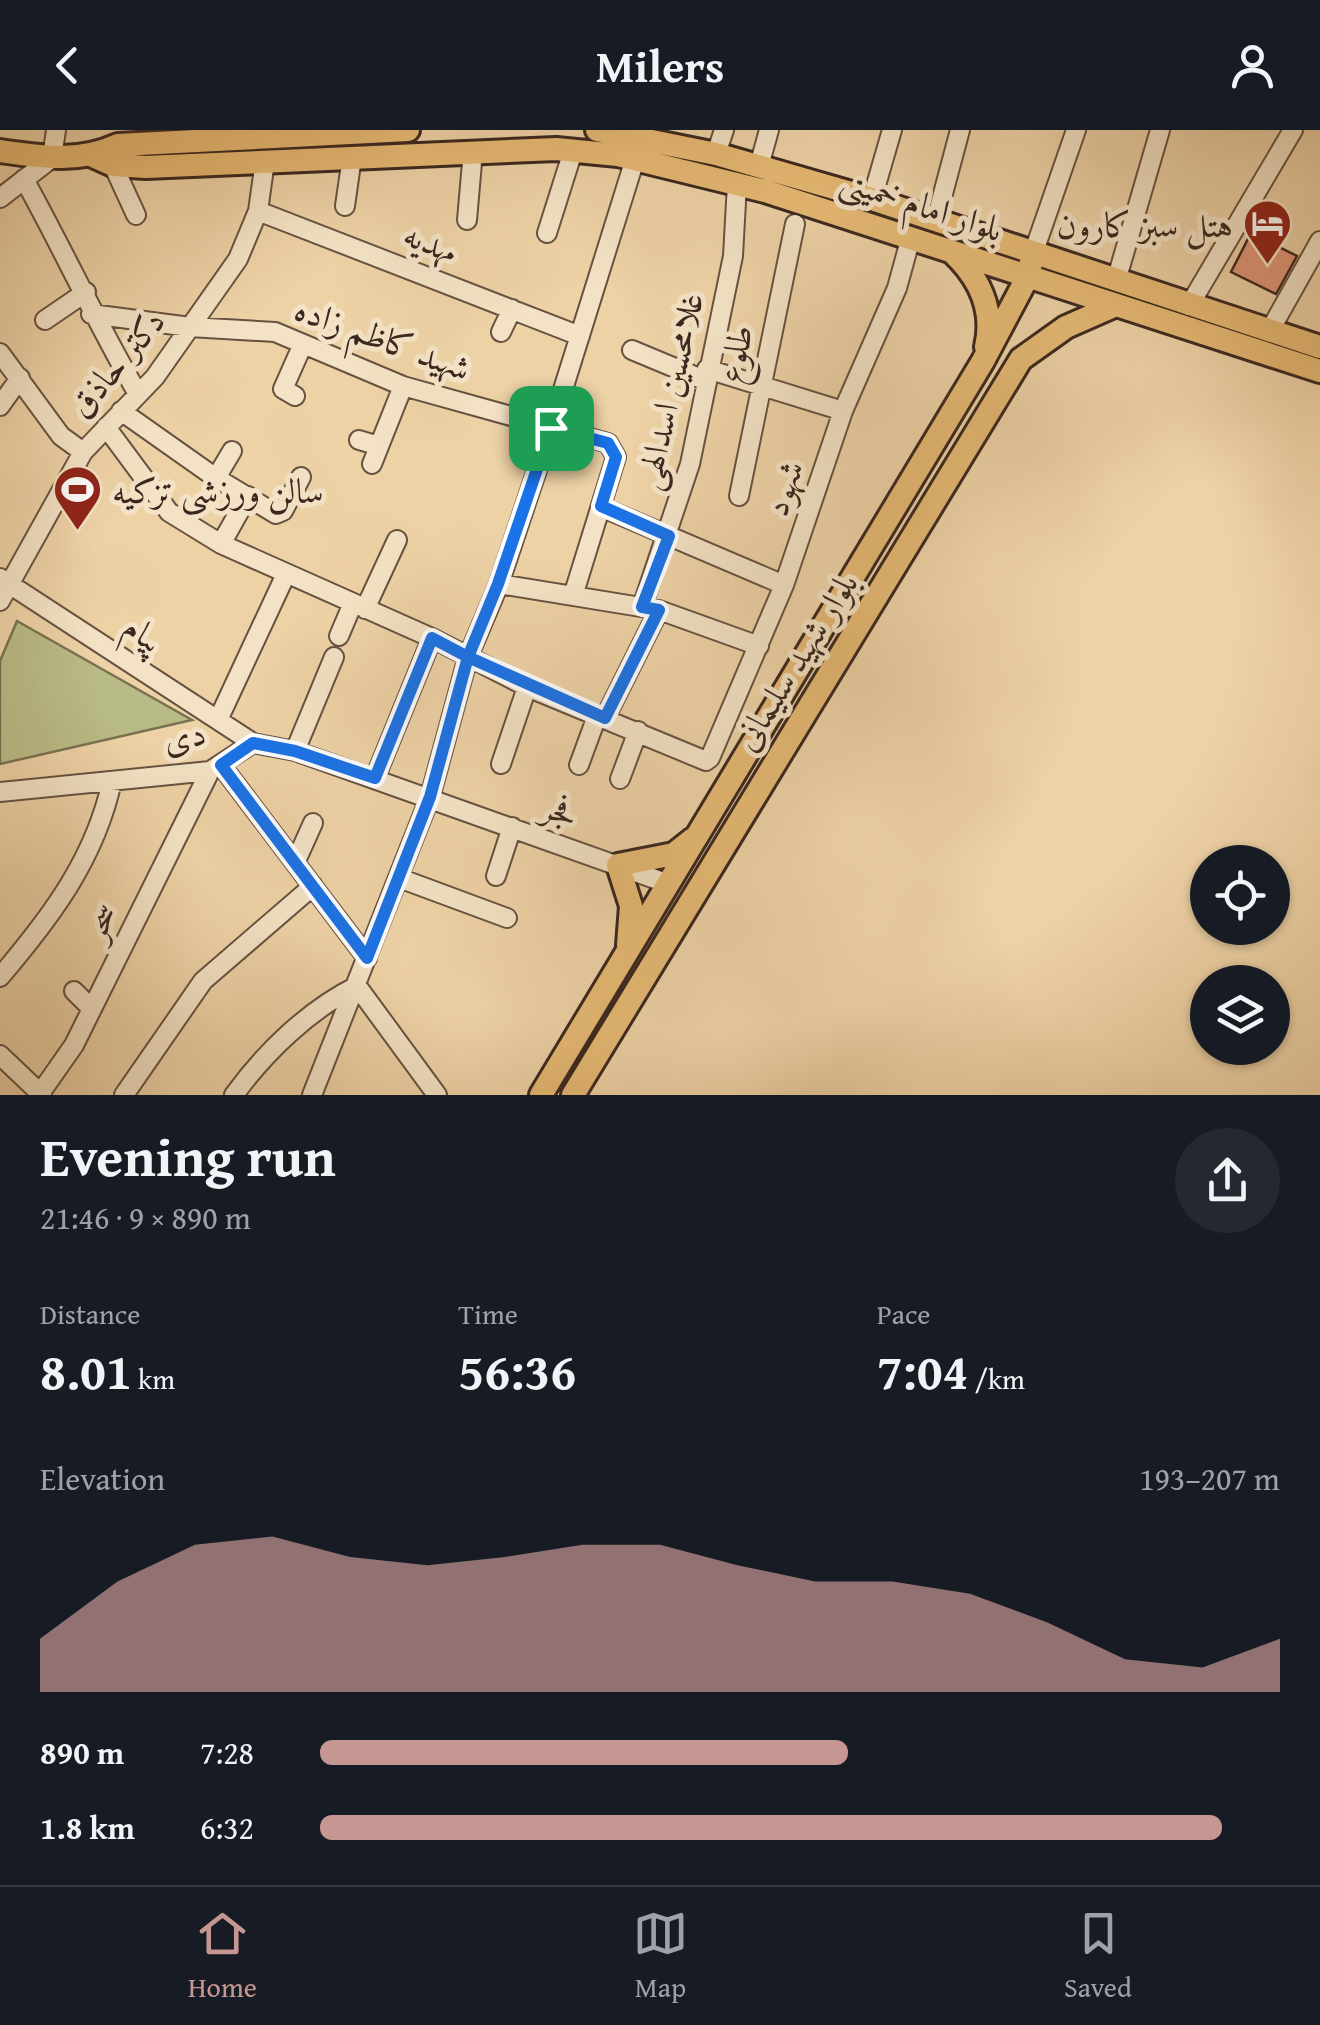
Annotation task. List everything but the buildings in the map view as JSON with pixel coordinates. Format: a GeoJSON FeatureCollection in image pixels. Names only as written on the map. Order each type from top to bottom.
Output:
{"type":"FeatureCollection","features":[{"type":"Feature","properties":{"kind":"main road","name":"بلوار امام خمینی"},"geometry":{"type":"LineString","coordinates":[[0,152],[103,161],[118,145],[265,143],[317,134],[408,130]]}},
{"type":"Feature","properties":{"kind":"main road","name":"بلوار امام خمینی"},"geometry":{"type":"LineString","coordinates":[[598,130],[716,154],[936,220],[1031,264],[1320,371]]}},
{"type":"Feature","properties":{"kind":"main road","name":"بلوار امام خمینی"},"geometry":{"type":"LineString","coordinates":[[265,143],[352,157],[573,150],[636,159],[737,184],[948,248],[1031,264]]}},
{"type":"Feature","properties":{"kind":"main road"},"geometry":{"type":"LineString","coordinates":[[948,248],[980,287],[988,311],[989,336],[983,361]]}},
{"type":"Feature","properties":{"kind":"main road","name":"بلوار شهید سلیمانی"},"geometry":{"type":"LineString","coordinates":[[542,1095],[983,361],[1031,264]]}},
{"type":"Feature","properties":{"kind":"main road","name":"بلوار امام خمینی"},"geometry":{"type":"LineString","coordinates":[[1116,293],[1189,306],[1320,347]]}},
{"type":"Feature","properties":{"kind":"main road","name":"بلوار شهید سلیمانی"},"geometry":{"type":"LineString","coordinates":[[573,1095],[1021,359],[1116,293]]}},
{"type":"Feature","properties":{"kind":"main road"},"geometry":{"type":"LineString","coordinates":[[628,952],[631,906],[618,865],[674,854],[699,834]]}},
{"type":"Feature","properties":{"kind":"main road"},"geometry":{"type":"LineString","coordinates":[[669,884],[694,892]]}},
{"type":"Feature","properties":{"kind":"street"},"geometry":{"type":"LineString","coordinates":[[0,198],[52,158],[56,130]]}},
{"type":"Feature","properties":{"kind":"street"},"geometry":{"type":"LineString","coordinates":[[716,154],[724,130]]}},
{"type":"Feature","properties":{"kind":"street"},"geometry":{"type":"LineString","coordinates":[[759,166],[769,130]]}},
{"type":"Feature","properties":{"kind":"street"},"geometry":{"type":"LineString","coordinates":[[872,199],[892,130]]}},
{"type":"Feature","properties":{"kind":"street"},"geometry":{"type":"LineString","coordinates":[[936,220],[960,130]]}},
{"type":"Feature","properties":{"kind":"street"},"geometry":{"type":"LineString","coordinates":[[1031,264],[1076,130]]}},
{"type":"Feature","properties":{"kind":"street"},"geometry":{"type":"LineString","coordinates":[[1116,293],[1160,130]]}},
{"type":"Feature","properties":{"kind":"street"},"geometry":{"type":"LineString","coordinates":[[1189,306],[1293,130]]}},
{"type":"Feature","properties":{"kind":"street","name":"دکتر حاذق"},"geometry":{"type":"LineString","coordinates":[[3,588],[82,452],[138,394],[238,260],[258,212],[265,143]]}},
{"type":"Feature","properties":{"kind":"street"},"geometry":{"type":"LineString","coordinates":[[547,233],[573,150]]}},
{"type":"Feature","properties":{"kind":"street"},"geometry":{"type":"LineString","coordinates":[[466,220],[473,151]]}},
{"type":"Feature","properties":{"kind":"street"},"geometry":{"type":"LineString","coordinates":[[345,206],[352,157]]}},
{"type":"Feature","properties":{"kind":"street"},"geometry":{"type":"LineString","coordinates":[[312,1095],[430,797],[468,657],[498,584],[551,428],[636,159]]}},
{"type":"Feature","properties":{"kind":"street"},"geometry":{"type":"LineString","coordinates":[[103,161],[136,215]]}},
{"type":"Feature","properties":{"kind":"street"},"geometry":{"type":"LineString","coordinates":[[24,180],[86,292],[91,314],[138,394]]}},
{"type":"Feature","properties":{"kind":"street","name":"غلامحسین اسدالهی"},"geometry":{"type":"LineString","coordinates":[[579,765],[651,609],[690,464],[733,256],[737,184]]}},
{"type":"Feature","properties":{"kind":"street","name":"مهدیه"},"geometry":{"type":"LineString","coordinates":[[258,212],[580,336]]}},
{"type":"Feature","properties":{"kind":"street","name":"طلوع"},"geometry":{"type":"LineString","coordinates":[[739,496],[794,224]]}},
{"type":"Feature","properties":{"kind":"street","name":"شهود"},"geometry":{"type":"LineString","coordinates":[[638,731],[700,760],[710,758],[784,585],[843,411],[896,288],[911,237]]}},
{"type":"Feature","properties":{"kind":"street"},"geometry":{"type":"LineString","coordinates":[[1270,332],[1320,242]]}},
{"type":"Feature","properties":{"kind":"street"},"geometry":{"type":"LineString","coordinates":[[44,320],[86,292]]}},
{"type":"Feature","properties":{"kind":"street"},"geometry":{"type":"LineString","coordinates":[[501,332],[512,309]]}},
{"type":"Feature","properties":{"kind":"street","name":"شهید کاظم زاده"},"geometry":{"type":"LineString","coordinates":[[91,314],[190,327],[275,332],[403,386],[608,443],[616,457],[572,596]]}},
{"type":"Feature","properties":{"kind":"street"},"geometry":{"type":"LineString","coordinates":[[295,396],[283,389],[303,344]]}},
{"type":"Feature","properties":{"kind":"street"},"geometry":{"type":"LineString","coordinates":[[632,350],[706,375],[762,386],[843,411]]}},
{"type":"Feature","properties":{"kind":"street"},"geometry":{"type":"LineString","coordinates":[[0,353],[61,436],[82,452]]}},
{"type":"Feature","properties":{"kind":"street"},"geometry":{"type":"LineString","coordinates":[[0,406],[20,378]]}},
{"type":"Feature","properties":{"kind":"street"},"geometry":{"type":"LineString","coordinates":[[359,440],[375,455],[403,386]]}},
{"type":"Feature","properties":{"kind":"street"},"geometry":{"type":"LineString","coordinates":[[121,411],[216,478],[280,514],[301,477]]}},
{"type":"Feature","properties":{"kind":"street"},"geometry":{"type":"LineString","coordinates":[[106,428],[169,512],[221,544],[432,638],[527,687],[638,731],[620,778]]}},
{"type":"Feature","properties":{"kind":"street"},"geometry":{"type":"LineString","coordinates":[[216,478],[232,452]]}},
{"type":"Feature","properties":{"kind":"street"},"geometry":{"type":"LineString","coordinates":[[221,544],[248,496]]}},
{"type":"Feature","properties":{"kind":"street"},"geometry":{"type":"LineString","coordinates":[[601,506],[784,585]]}},
{"type":"Feature","properties":{"kind":"street"},"geometry":{"type":"LineString","coordinates":[[338,636],[397,540]]}},
{"type":"Feature","properties":{"kind":"street"},"geometry":{"type":"LineString","coordinates":[[218,720],[286,574]]}},
{"type":"Feature","properties":{"kind":"street"},"geometry":{"type":"LineString","coordinates":[[498,584],[651,609],[759,646]]}},
{"type":"Feature","properties":{"kind":"street","name":"پیام"},"geometry":{"type":"LineString","coordinates":[[3,588],[253,743]]}},
{"type":"Feature","properties":{"kind":"street"},"geometry":{"type":"LineString","coordinates":[[375,778],[432,638]]}},
{"type":"Feature","properties":{"kind":"street"},"geometry":{"type":"LineString","coordinates":[[295,751],[334,658]]}},
{"type":"Feature","properties":{"kind":"street"},"geometry":{"type":"LineString","coordinates":[[501,764],[527,687]]}},
{"type":"Feature","properties":{"kind":"street","name":"دی"},"geometry":{"type":"LineString","coordinates":[[0,792],[215,768],[253,743],[295,751],[430,797]]}},
{"type":"Feature","properties":{"kind":"street"},"geometry":{"type":"LineString","coordinates":[[215,768],[296,863],[367,958]]}},
{"type":"Feature","properties":{"kind":"street","name":"سحر"},"geometry":{"type":"LineString","coordinates":[[40,1094],[74,1045],[215,768]]}},
{"type":"Feature","properties":{"kind":"street"},"geometry":{"type":"LineString","coordinates":[[0,977],[41,929],[89,852],[102,824],[112,781]]}},
{"type":"Feature","properties":{"kind":"street","name":"فجر"},"geometry":{"type":"LineString","coordinates":[[430,797],[669,884]]}},
{"type":"Feature","properties":{"kind":"street"},"geometry":{"type":"LineString","coordinates":[[296,863],[313,823]]}},
{"type":"Feature","properties":{"kind":"street"},"geometry":{"type":"LineString","coordinates":[[496,876],[512,827]]}},
{"type":"Feature","properties":{"kind":"street"},"geometry":{"type":"LineString","coordinates":[[399,878],[506,918]]}},
{"type":"Feature","properties":{"kind":"street"},"geometry":{"type":"LineString","coordinates":[[124,1095],[202,981],[312,886]]}},
{"type":"Feature","properties":{"kind":"street"},"geometry":{"type":"LineString","coordinates":[[234,1095],[246,1078],[324,1002],[356,986]]}},
{"type":"Feature","properties":{"kind":"street"},"geometry":{"type":"LineString","coordinates":[[356,986],[437,1095]]}},
{"type":"Feature","properties":{"kind":"street"},"geometry":{"type":"LineString","coordinates":[[74,991],[92,1009]]}},
{"type":"Feature","properties":{"kind":"street"},"geometry":{"type":"LineString","coordinates":[[0,1055],[40,1094]]}},
{"type":"Feature","properties":{"kind":"green space"},"geometry":{"type":"Polygon","coordinates":[[[17,621],[192,720],[0,764],[0,661],[17,621]]]}},
{"type":"Feature","properties":{"kind":"place","name":"هتل سبز کارون"},"geometry":{"type":"Point","coordinates":[1268,266]}},
{"type":"Feature","properties":{"kind":"place","name":"سالن ورزشی تزکیه"},"geometry":{"type":"Point","coordinates":[77,532]}},
{"type":"Feature","properties":{"kind":"route"},"geometry":{"type":"LineString","coordinates":[[551,428],[498,584],[468,657],[432,638],[375,778],[295,751],[253,743],[221,765],[367,958],[430,797],[468,657],[527,687],[605,718],[659,610],[642,607],[669,536],[601,506],[616,457],[608,443],[551,428]]}}]}
